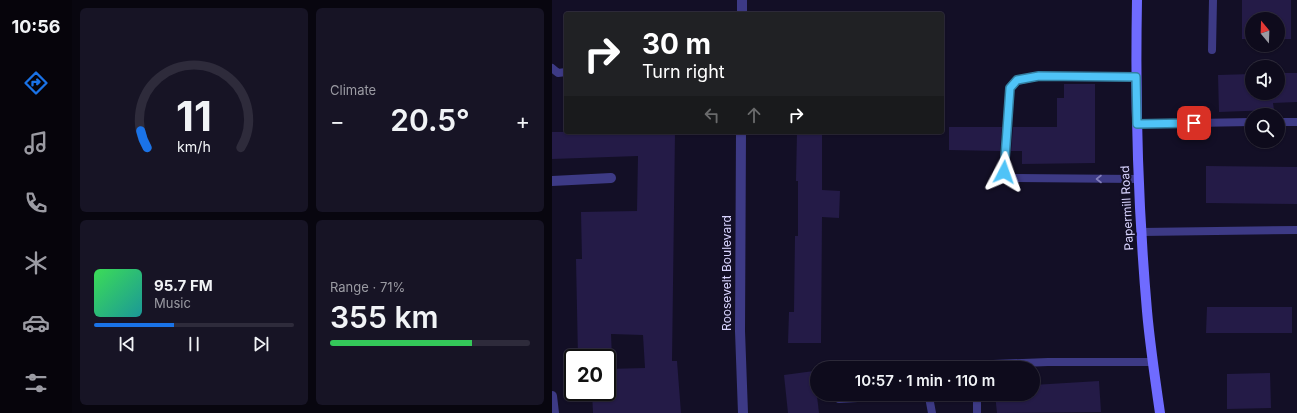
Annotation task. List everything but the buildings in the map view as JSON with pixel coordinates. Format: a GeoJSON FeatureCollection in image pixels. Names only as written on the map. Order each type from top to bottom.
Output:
{"type":"FeatureCollection","features":[{"type":"Feature","properties":{"kind":"main road","name":"Papermill Road"},"geometry":{"type":"LineString","coordinates":[[1137,0],[1136,77],[1138,179],[1147,312],[1160,413]]}},
{"type":"Feature","properties":{"kind":"street"},"geometry":{"type":"LineString","coordinates":[[742,0],[742,12]]}},
{"type":"Feature","properties":{"kind":"street","name":"Roosevelt Boulevard"},"geometry":{"type":"LineString","coordinates":[[741,134],[740,331],[743,413]]}},
{"type":"Feature","properties":{"kind":"street"},"geometry":{"type":"LineString","coordinates":[[552,181],[611,178]]}},
{"type":"Feature","properties":{"kind":"street"},"geometry":{"type":"LineString","coordinates":[[552,396],[554,413]]}},
{"type":"Feature","properties":{"kind":"lane"},"geometry":{"type":"LineString","coordinates":[[1212,50],[1214,0]]}},
{"type":"Feature","properties":{"kind":"lane"},"geometry":{"type":"LineString","coordinates":[[552,68],[558,73],[564,72]]}},
{"type":"Feature","properties":{"kind":"lane"},"geometry":{"type":"LineString","coordinates":[[1136,77],[1039,76],[1017,80],[1010,88],[1004,172],[1010,178],[1138,179]]}},
{"type":"Feature","properties":{"kind":"lane"},"geometry":{"type":"LineString","coordinates":[[1137,124],[1245,122]]}},
{"type":"Feature","properties":{"kind":"lane"},"geometry":{"type":"LineString","coordinates":[[1285,122],[1297,122]]}},
{"type":"Feature","properties":{"kind":"lane"},"geometry":{"type":"LineString","coordinates":[[1141,232],[1297,230]]}},
{"type":"Feature","properties":{"kind":"lane"},"geometry":{"type":"LineString","coordinates":[[1040,362],[1153,362]]}},
{"type":"Feature","properties":{"kind":"lane"},"geometry":{"type":"LineString","coordinates":[[930,401],[932,413]]}},
{"type":"Feature","properties":{"kind":"lane"},"geometry":{"type":"LineString","coordinates":[[977,401],[977,412]]}},
{"type":"Feature","properties":{"kind":"route"},"geometry":{"type":"LineString","coordinates":[[1004,172],[1010,88],[1017,80],[1039,76],[1136,77],[1137,124],[1194,123]]}}]}
